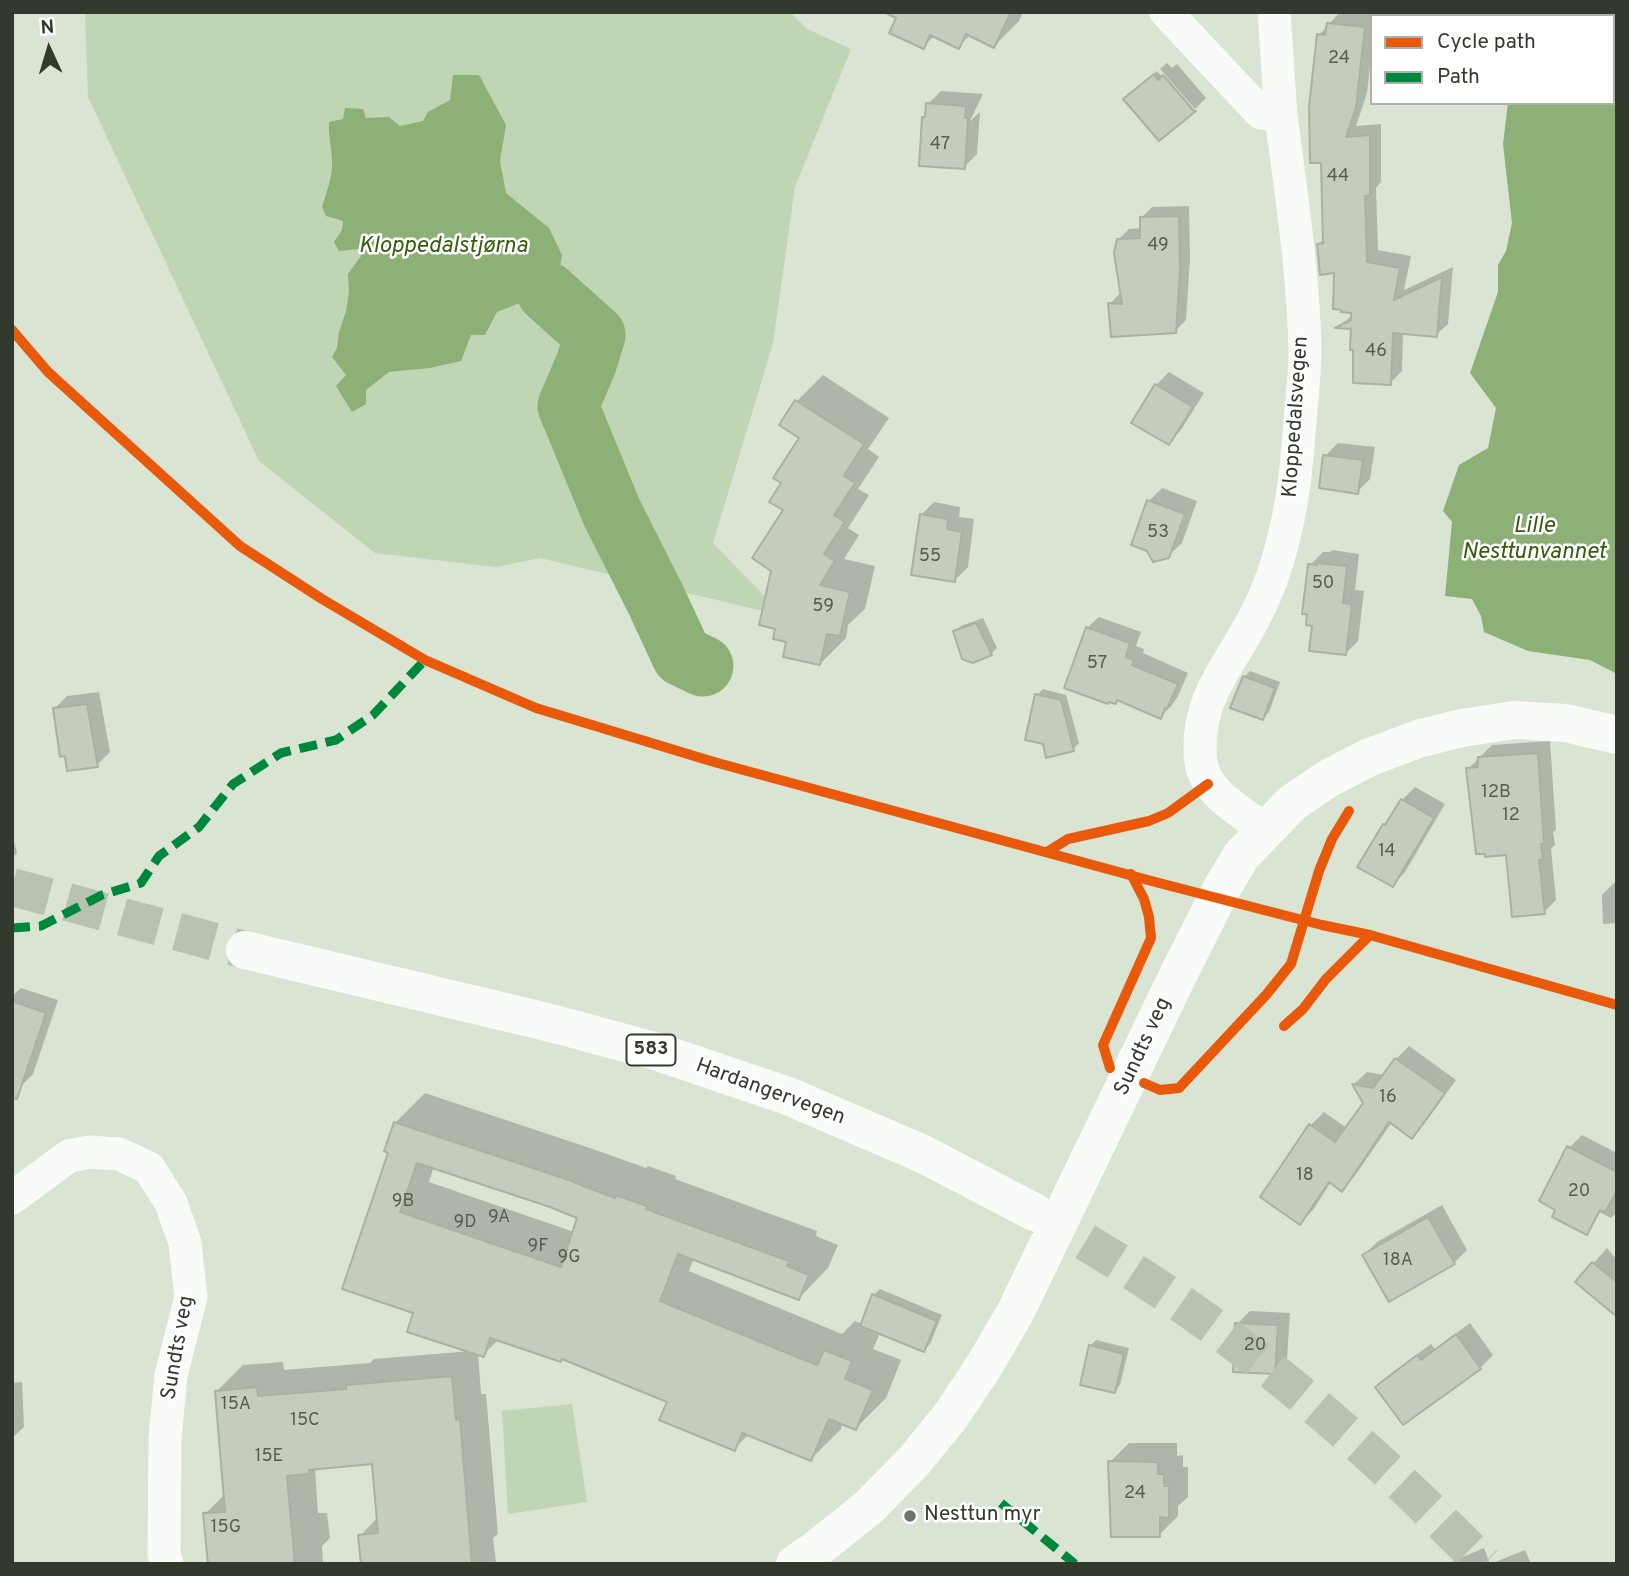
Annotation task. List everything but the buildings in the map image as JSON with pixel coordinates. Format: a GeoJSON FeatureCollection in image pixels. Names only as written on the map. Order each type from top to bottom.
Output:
{"type":"FeatureCollection","features":[{"type":"Feature","properties":{"kind":"street"},"geometry":{"type":"LineString","coordinates":[[1166,12],[1261,113],[1281,116]]}},
{"type":"Feature","properties":{"kind":"street","name":"Kloppedalsvegen"},"geometry":{"type":"LineString","coordinates":[[1266,830],[1226,801],[1208,784],[1200,763],[1200,733],[1206,704],[1253,621],[1271,579],[1285,532],[1296,472],[1305,351],[1301,277],[1281,116],[1274,12]]}},
{"type":"Feature","properties":{"kind":"street","name":"Sundts veg"},"geometry":{"type":"LineString","coordinates":[[795,1564],[869,1507],[914,1461],[950,1417],[984,1366],[1016,1311],[1222,888],[1241,856],[1292,803],[1329,778],[1370,757],[1421,738],[1462,728],[1514,720],[1566,723],[1617,735]]}},
{"type":"Feature","properties":{"kind":"street","name":"Hardangervegen"},"geometry":{"type":"LineString","coordinates":[[245,950],[551,1023],[658,1052],[788,1096],[923,1153],[1036,1213]]}},
{"type":"Feature","properties":{"kind":"street","name":"Sundts veg"},"geometry":{"type":"LineString","coordinates":[[12,1198],[69,1156],[89,1152],[119,1154],[149,1168],[171,1203],[185,1243],[191,1297],[171,1375],[166,1426],[164,1555],[167,1564]]}},
{"type":"Feature","properties":{"kind":"shaded area"},"geometry":{"type":"Polygon","coordinates":[[[85,12],[790,12],[807,29],[851,49],[795,187],[773,343],[713,543],[784,616],[540,558],[496,567],[375,553],[259,461],[88,97],[85,12]]]}},
{"type":"Feature","properties":{"kind":"shaded area"},"geometry":{"type":"Polygon","coordinates":[[[572,1404],[587,1502],[508,1514],[502,1411],[572,1404]]]}},
{"type":"Feature","properties":{"kind":"water","name":"Lille Nesttunvannet"},"geometry":{"type":"Polygon","coordinates":[[[1617,12],[1617,674],[1590,660],[1528,651],[1484,632],[1481,616],[1472,599],[1445,596],[1452,522],[1443,511],[1459,465],[1488,448],[1496,408],[1470,373],[1498,292],[1498,265],[1506,251],[1512,223],[1503,144],[1508,105],[1615,105],[1615,14],[1508,14],[1617,12]]]}},
{"type":"Feature","properties":{"kind":"water","name":"Kloppedalstjørna"},"geometry":{"type":"Polygon","coordinates":[[[453,75],[479,75],[506,125],[500,161],[506,193],[549,228],[562,255],[557,283],[547,292],[497,312],[485,335],[471,335],[461,361],[430,368],[389,372],[366,390],[366,404],[352,412],[336,386],[346,375],[332,357],[337,348],[346,311],[348,274],[361,256],[358,249],[339,251],[334,242],[342,230],[343,221],[326,216],[322,207],[332,168],[329,122],[343,119],[345,108],[363,109],[366,118],[389,117],[400,126],[423,121],[428,112],[450,100],[453,75]]]}},
{"type":"Feature","properties":{"kind":"waterway"},"geometry":{"type":"LineString","coordinates":[[547,292],[595,335],[568,406],[612,513],[682,656],[703,666]]}},
{"type":"Feature","properties":{"kind":"tunnel"},"geometry":{"type":"LineString","coordinates":[[12,887],[245,950]]}},
{"type":"Feature","properties":{"kind":"tunnel"},"geometry":{"type":"LineString","coordinates":[[1036,1213],[1154,1285],[1266,1366],[1375,1459],[1484,1564]]}},
{"type":"Feature","properties":{"kind":"marked path"},"geometry":{"type":"LineString","coordinates":[[12,928],[41,926],[102,895],[141,883],[159,856],[199,827],[233,784],[281,753],[336,740],[373,715],[425,660]]}},
{"type":"Feature","properties":{"kind":"marked path"},"geometry":{"type":"LineString","coordinates":[[1001,1503],[1075,1564]]}},
{"type":"Feature","properties":{"kind":"cycle path"},"geometry":{"type":"LineString","coordinates":[[12,330],[48,372],[240,546],[322,599],[425,660],[536,708],[714,762],[1159,883],[1370,935],[1617,1005]]}},
{"type":"Feature","properties":{"kind":"cycle path"},"geometry":{"type":"LineString","coordinates":[[1047,852],[1068,839],[1149,821],[1168,813],[1208,784]]}},
{"type":"Feature","properties":{"kind":"cycle path"},"geometry":{"type":"LineString","coordinates":[[1144,1083],[1160,1090],[1179,1088],[1266,995],[1291,964],[1319,871],[1332,839],[1349,811]]}},
{"type":"Feature","properties":{"kind":"cycle path"},"geometry":{"type":"LineString","coordinates":[[1110,1068],[1103,1045],[1151,938],[1144,899],[1131,874]]}},
{"type":"Feature","properties":{"kind":"cycle path"},"geometry":{"type":"LineString","coordinates":[[1284,1026],[1303,1009],[1326,979],[1370,935]]}},
{"type":"Feature","properties":{"kind":"place","name":"Nesttun myr"},"geometry":{"type":"Point","coordinates":[910,1516]}}]}
